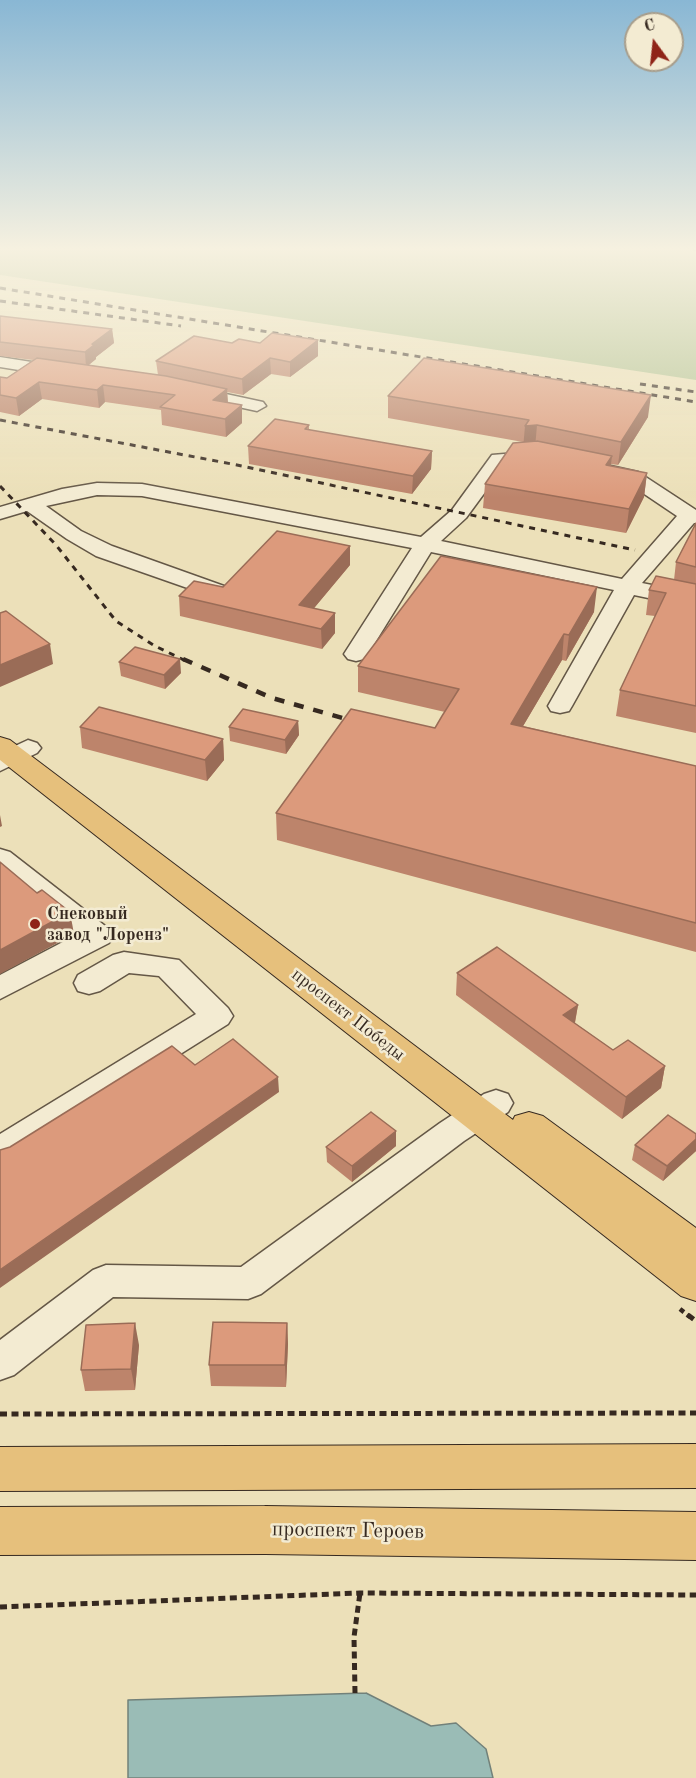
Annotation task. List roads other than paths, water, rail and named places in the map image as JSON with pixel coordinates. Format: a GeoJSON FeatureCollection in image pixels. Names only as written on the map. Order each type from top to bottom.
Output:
{"type":"FeatureCollection","features":[{"type":"Feature","properties":{"kind":"main road","name":"проспект Победы"},"geometry":{"type":"LineString","coordinates":[[8,747],[486,1109],[696,1283]]}},
{"type":"Feature","properties":{"kind":"main road","name":"проспект Победы"},"geometry":{"type":"LineString","coordinates":[[486,1109],[696,1251]]}},
{"type":"Feature","properties":{"kind":"main road"},"geometry":{"type":"LineString","coordinates":[[0,1469],[696,1466]]}},
{"type":"Feature","properties":{"kind":"main road","name":"проспект Героев"},"geometry":{"type":"LineString","coordinates":[[0,1531],[265,1530],[696,1536]]}},
{"type":"Feature","properties":{"kind":"lane"},"geometry":{"type":"LineString","coordinates":[[0,362],[82,375]]}},
{"type":"Feature","properties":{"kind":"lane"},"geometry":{"type":"LineString","coordinates":[[168,386],[257,406]]}},
{"type":"Feature","properties":{"kind":"lane"},"geometry":{"type":"LineString","coordinates":[[356,654],[425,544],[459,514],[500,459],[535,456],[556,461]]}},
{"type":"Feature","properties":{"kind":"lane"},"geometry":{"type":"LineString","coordinates":[[560,706],[628,586],[692,516],[632,476],[588,467]]}},
{"type":"Feature","properties":{"kind":"lane"},"geometry":{"type":"LineString","coordinates":[[0,513],[97,489],[141,490],[425,544],[696,601]]}},
{"type":"Feature","properties":{"kind":"lane"},"geometry":{"type":"LineString","coordinates":[[30,504],[74,535],[104,551],[216,591]]}},
{"type":"Feature","properties":{"kind":"lane"},"geometry":{"type":"LineString","coordinates":[[0,858],[99,936],[0,988]]}},
{"type":"Feature","properties":{"kind":"lane"},"geometry":{"type":"LineString","coordinates":[[0,1151],[217,1016],[168,967],[124,962],[89,983]]}},
{"type":"Feature","properties":{"kind":"lane"},"geometry":{"type":"LineString","coordinates":[[0,1363],[106,1281],[248,1282],[486,1109]]}},
{"type":"Feature","properties":{"kind":"water"},"geometry":{"type":"Polygon","coordinates":[[[366,1693],[431,1726],[456,1723],[486,1749],[493,1778],[128,1778],[128,1700],[366,1693]]]}},
{"type":"Feature","properties":{"kind":"railway"},"geometry":{"type":"LineString","coordinates":[[268,332],[696,402]]}},
{"type":"Feature","properties":{"kind":"railway"},"geometry":{"type":"LineString","coordinates":[[640,384],[696,392]]}},
{"type":"Feature","properties":{"kind":"railway"},"geometry":{"type":"LineString","coordinates":[[0,420],[232,464],[635,550]]}},
{"type":"Feature","properties":{"kind":"railway"},"geometry":{"type":"LineString","coordinates":[[0,486],[56,545],[116,621],[155,646],[186,661]]}},
{"type":"Feature","properties":{"kind":"railway"},"geometry":{"type":"LineString","coordinates":[[183,659],[272,698],[360,723]]}},
{"type":"Feature","properties":{"kind":"place","name":"Снековый завод \"Лоренз\""},"geometry":{"type":"Point","coordinates":[35,924]}}]}
